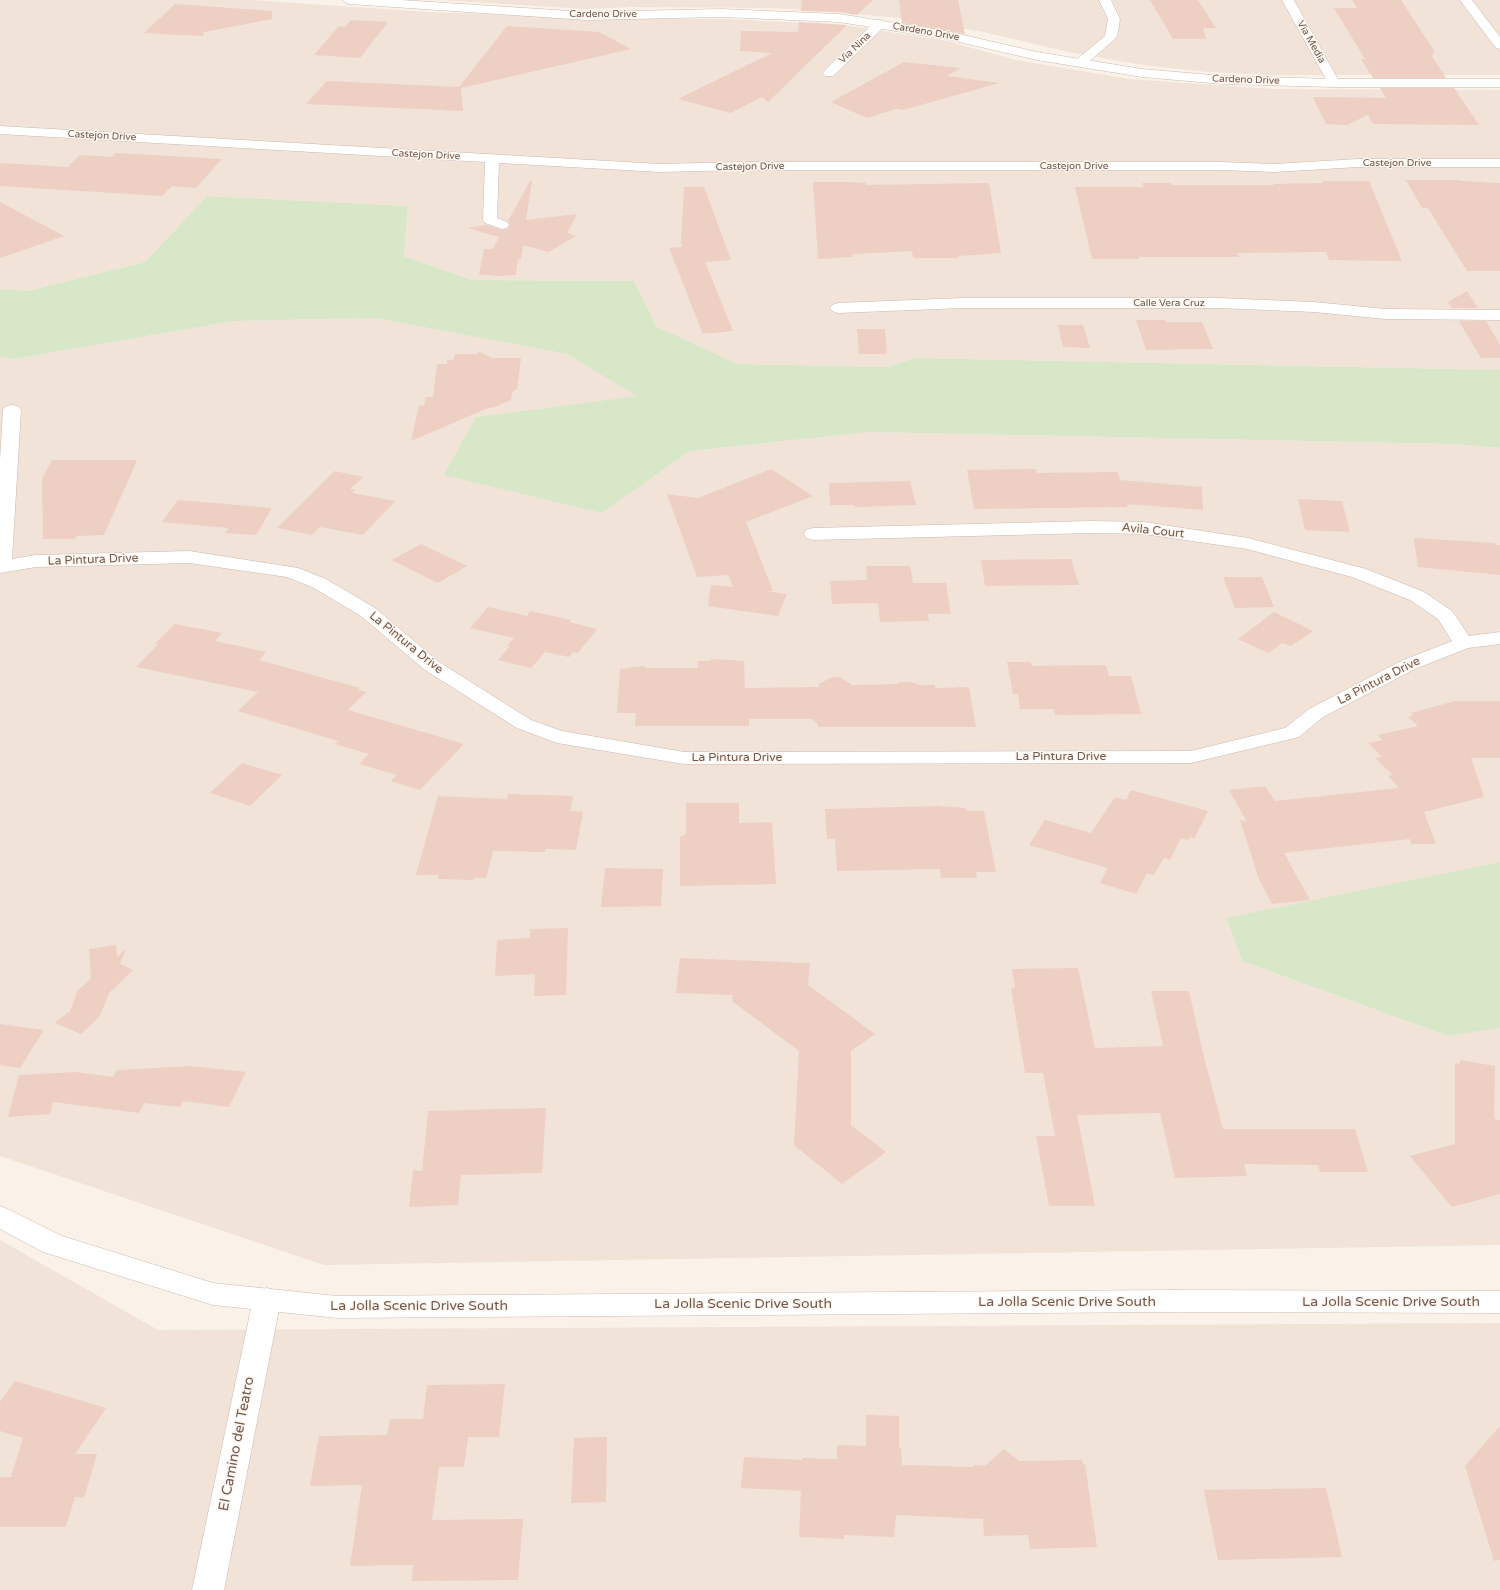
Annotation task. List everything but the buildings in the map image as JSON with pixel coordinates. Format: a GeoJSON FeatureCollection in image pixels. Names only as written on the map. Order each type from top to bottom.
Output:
{"type":"FeatureCollection","features":[{"type":"Feature","properties":{"kind":"street","name":"Cardeno Drive"},"geometry":{"type":"LineString","coordinates":[[350,0],[586,16],[720,13],[839,18],[946,35],[1037,56],[1142,73],[1223,80],[1334,83],[1500,83]]}},
{"type":"Feature","properties":{"kind":"street"},"geometry":{"type":"LineString","coordinates":[[1080,63],[1111,37],[1114,19],[1105,0]]}},
{"type":"Feature","properties":{"kind":"street","name":"Via Media"},"geometry":{"type":"LineString","coordinates":[[1288,0],[1334,83]]}},
{"type":"Feature","properties":{"kind":"street"},"geometry":{"type":"LineString","coordinates":[[1466,0],[1500,45]]}},
{"type":"Feature","properties":{"kind":"street","name":"Via Nina"},"geometry":{"type":"LineString","coordinates":[[829,73],[880,24]]}},
{"type":"Feature","properties":{"kind":"street","name":"Castejon Drive"},"geometry":{"type":"LineString","coordinates":[[0,130],[660,168],[838,166],[1222,166],[1274,168],[1358,163],[1500,163]]}},
{"type":"Feature","properties":{"kind":"street"},"geometry":{"type":"LineString","coordinates":[[492,159],[490,220],[502,225]]}},
{"type":"Feature","properties":{"kind":"street","name":"Calle Vera Cruz"},"geometry":{"type":"LineString","coordinates":[[838,308],[962,303],[1217,303],[1314,307],[1385,314],[1500,315]]}},
{"type":"Feature","properties":{"kind":"street"},"geometry":{"type":"LineString","coordinates":[[1,566],[12,410]]}},
{"type":"Feature","properties":{"kind":"street","name":"Avila Court"},"geometry":{"type":"LineString","coordinates":[[813,534],[1091,527],[1144,528],[1248,544],[1359,573],[1417,596],[1445,615],[1464,643]]}},
{"type":"Feature","properties":{"kind":"street","name":"La Pintura Drive"},"geometry":{"type":"LineString","coordinates":[[1,566],[36,561],[188,556],[291,572],[319,583],[368,612],[432,666],[524,724],[557,737],[684,758],[1191,757],[1292,733],[1316,713],[1408,665],[1464,643],[1500,638]]}},
{"type":"Feature","properties":{"kind":"street","name":"La Jolla Scenic Drive South"},"geometry":{"type":"LineString","coordinates":[[0,1217],[53,1244],[212,1294],[337,1307],[1174,1301],[1500,1302]]}},
{"type":"Feature","properties":{"kind":"street","name":"El Camino del Teatro"},"geometry":{"type":"LineString","coordinates":[[208,1590],[267,1299]]}},
{"type":"Feature","properties":{"kind":"shaded area"},"geometry":{"type":"Polygon","coordinates":[[[0,0],[253,0],[428,12],[614,19],[726,19],[843,25],[943,40],[1016,60],[1129,79],[1273,89],[1500,90],[1500,370],[914,358],[888,367],[737,364],[656,326],[634,281],[472,280],[404,256],[408,206],[207,196],[145,262],[28,291],[0,289],[0,0]]]}},
{"type":"Feature","properties":{"kind":"shaded area"},"geometry":{"type":"Polygon","coordinates":[[[440,0],[1500,0],[1500,75],[1274,75],[1207,72],[1143,65],[1073,53],[983,32],[908,19],[846,13],[775,8],[633,7],[585,9],[440,0]]]}},
{"type":"Feature","properties":{"kind":"shaded area"},"geometry":{"type":"Polygon","coordinates":[[[375,318],[567,354],[638,396],[476,417],[602,513],[690,451],[869,432],[1453,444],[1500,448],[1500,862],[1226,919],[1242,961],[1448,1036],[1500,1028],[1500,1245],[324,1265],[0,1156],[0,357],[14,359],[234,321],[375,318]]]}},
{"type":"Feature","properties":{"kind":"shaded area"},"geometry":{"type":"Polygon","coordinates":[[[0,1240],[158,1330],[1500,1323],[1500,1590],[0,1590],[0,1240]]]}},
{"type":"Feature","properties":{"kind":"green space"},"geometry":{"type":"Polygon","coordinates":[[[207,196],[408,206],[404,256],[472,280],[634,281],[656,326],[737,364],[888,367],[914,358],[1500,370],[1500,448],[1453,444],[869,432],[690,451],[602,513],[444,475],[476,417],[637,396],[567,354],[375,318],[234,321],[14,359],[0,357],[0,289],[28,291],[145,262],[207,196]]]}},
{"type":"Feature","properties":{"kind":"green space"},"geometry":{"type":"Polygon","coordinates":[[[1500,862],[1500,1028],[1448,1036],[1242,961],[1226,918],[1500,862]]]}}]}
